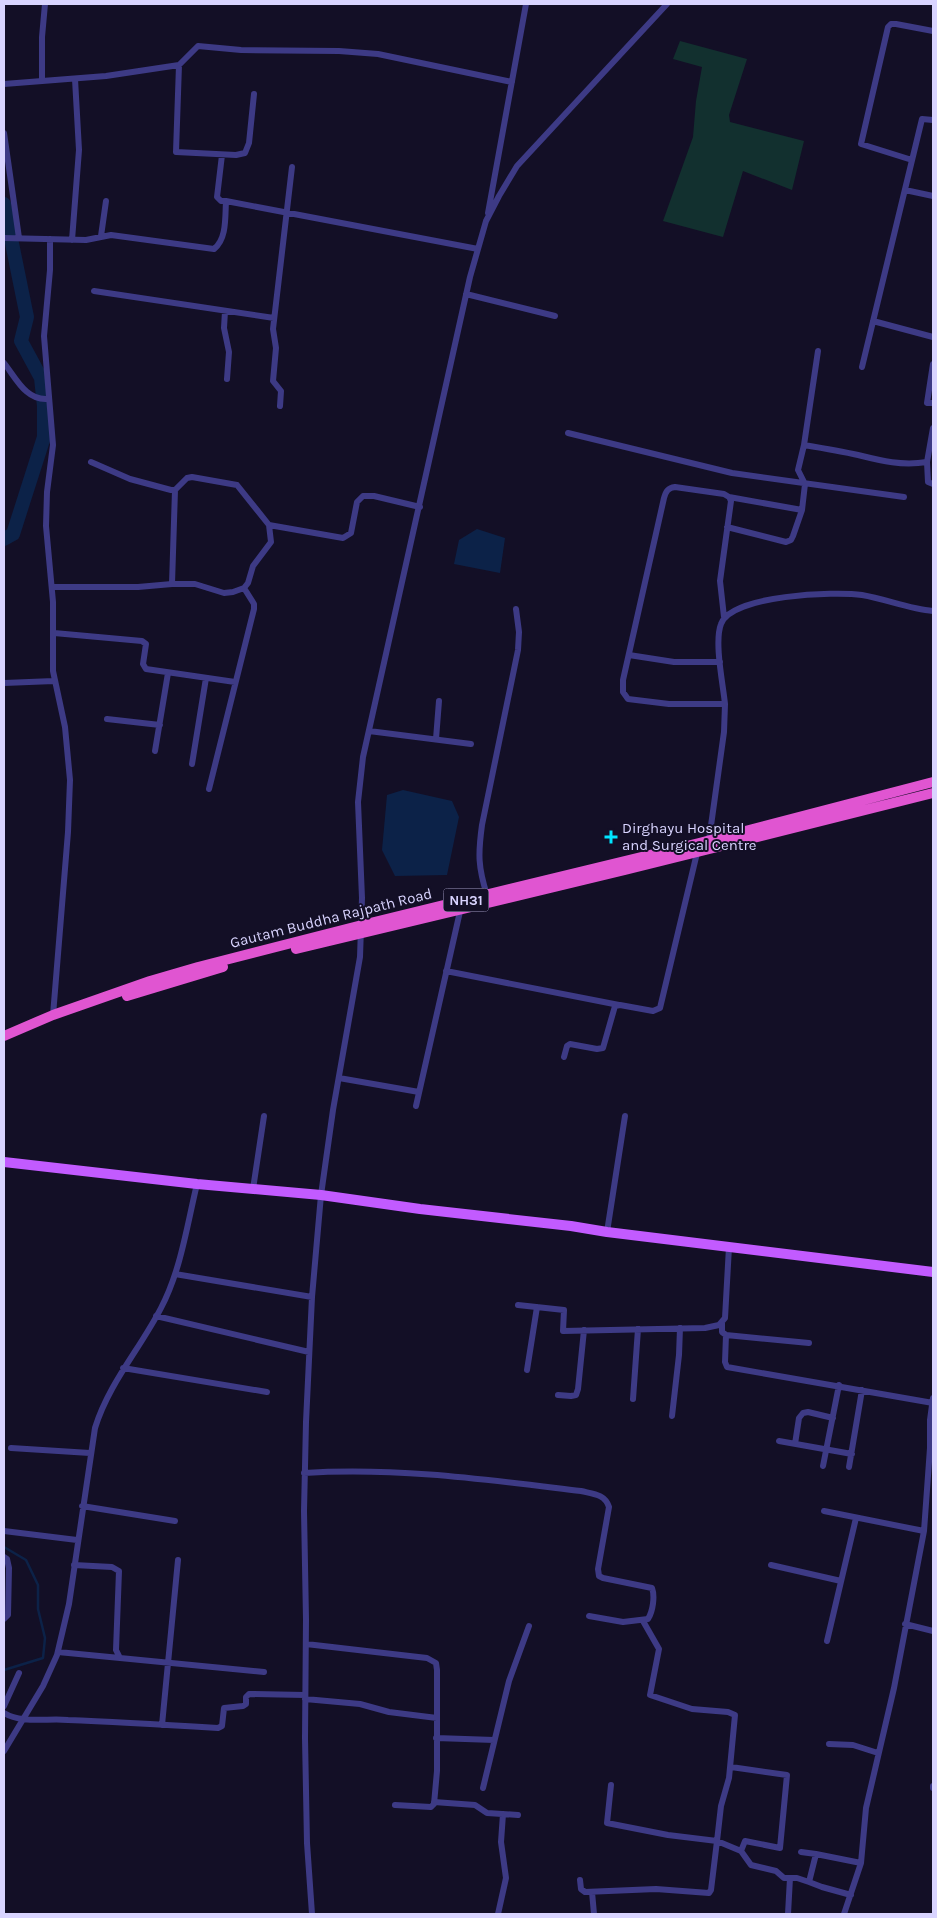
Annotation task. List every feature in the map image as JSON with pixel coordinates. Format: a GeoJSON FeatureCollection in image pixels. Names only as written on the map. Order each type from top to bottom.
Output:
{"type":"FeatureCollection","features":[{"type":"Feature","properties":{"kind":"highway","name":"Gautam Buddha Rajpath Road"},"geometry":{"type":"LineString","coordinates":[[4,1036],[53,1015],[150,980],[461,906],[487,895],[933,782]]}},
{"type":"Feature","properties":{"kind":"highway","name":"NH31"},"geometry":{"type":"LineString","coordinates":[[461,906],[697,853],[933,793]]}},
{"type":"Feature","properties":{"kind":"highway","name":"NH31"},"geometry":{"type":"LineString","coordinates":[[4,1043],[92,1008],[172,982],[362,929]]}},
{"type":"Feature","properties":{"kind":"main road"},"geometry":{"type":"LineString","coordinates":[[4,1162],[197,1184],[321,1195],[933,1272]]}},
{"type":"Feature","properties":{"kind":"street"},"geometry":{"type":"LineString","coordinates":[[42,81],[42,37],[45,4]]}},
{"type":"Feature","properties":{"kind":"street"},"geometry":{"type":"LineString","coordinates":[[312,1914],[307,1843],[305,1697],[304,1473],[309,1352],[321,1195],[360,957],[362,929],[358,802],[363,757],[466,294],[486,221],[526,4]]}},
{"type":"Feature","properties":{"kind":"street"},"geometry":{"type":"LineString","coordinates":[[486,221],[517,166],[668,4]]}},
{"type":"Feature","properties":{"kind":"street"},"geometry":{"type":"LineString","coordinates":[[912,160],[862,144],[888,27],[891,24],[904,24],[933,31]]}},
{"type":"Feature","properties":{"kind":"street"},"geometry":{"type":"LineString","coordinates":[[4,84],[106,76],[179,65],[198,46],[241,50],[339,51],[378,54],[512,82]]}},
{"type":"Feature","properties":{"kind":"street"},"geometry":{"type":"LineString","coordinates":[[179,65],[176,152],[242,155],[247,149],[254,94]]}},
{"type":"Feature","properties":{"kind":"street"},"geometry":{"type":"LineString","coordinates":[[72,240],[78,150],[75,79]]}},
{"type":"Feature","properties":{"kind":"street"},"geometry":{"type":"LineString","coordinates":[[862,367],[922,119],[933,120]]}},
{"type":"Feature","properties":{"kind":"street"},"geometry":{"type":"LineString","coordinates":[[4,133],[18,238]]}},
{"type":"Feature","properties":{"kind":"street"},"geometry":{"type":"LineString","coordinates":[[222,155],[218,197],[221,201],[478,249]]}},
{"type":"Feature","properties":{"kind":"street"},"geometry":{"type":"LineString","coordinates":[[280,406],[281,391],[273,381],[276,348],[273,329],[292,166]]}},
{"type":"Feature","properties":{"kind":"street"},"geometry":{"type":"LineString","coordinates":[[905,190],[933,196]]}},
{"type":"Feature","properties":{"kind":"street"},"geometry":{"type":"LineString","coordinates":[[100,236],[106,201]]}},
{"type":"Feature","properties":{"kind":"street"},"geometry":{"type":"LineString","coordinates":[[4,238],[86,240],[100,236],[120,236],[214,249],[218,246],[223,234],[226,201]]}},
{"type":"Feature","properties":{"kind":"street"},"geometry":{"type":"LineString","coordinates":[[50,239],[50,270],[44,336],[44,399],[53,445],[46,526],[52,588],[54,681],[65,727],[70,780],[68,832],[53,1015]]}},
{"type":"Feature","properties":{"kind":"street"},"geometry":{"type":"LineString","coordinates":[[94,291],[274,318]]}},
{"type":"Feature","properties":{"kind":"street"},"geometry":{"type":"LineString","coordinates":[[466,294],[554,316]]}},
{"type":"Feature","properties":{"kind":"street"},"geometry":{"type":"LineString","coordinates":[[225,311],[224,328],[229,352],[226,379]]}},
{"type":"Feature","properties":{"kind":"street"},"geometry":{"type":"LineString","coordinates":[[873,321],[933,337]]}},
{"type":"Feature","properties":{"kind":"street"},"geometry":{"type":"LineString","coordinates":[[727,527],[788,542],[793,536],[802,510],[805,484],[798,470],[804,445],[818,351]]}},
{"type":"Feature","properties":{"kind":"street"},"geometry":{"type":"LineString","coordinates":[[4,363],[27,393],[44,399]]}},
{"type":"Feature","properties":{"kind":"street"},"geometry":{"type":"LineString","coordinates":[[933,364],[927,403],[933,403]]}},
{"type":"Feature","properties":{"kind":"street"},"geometry":{"type":"LineString","coordinates":[[933,428],[928,462],[928,482],[933,484]]}},
{"type":"Feature","properties":{"kind":"street"},"geometry":{"type":"LineString","coordinates":[[568,433],[732,473],[904,497]]}},
{"type":"Feature","properties":{"kind":"street"},"geometry":{"type":"LineString","coordinates":[[804,445],[857,454],[888,463],[910,465],[928,462]]}},
{"type":"Feature","properties":{"kind":"street"},"geometry":{"type":"LineString","coordinates":[[91,462],[130,480],[175,490]]}},
{"type":"Feature","properties":{"kind":"street"},"geometry":{"type":"LineString","coordinates":[[52,588],[195,584],[224,593],[244,588],[248,583],[252,566],[270,542],[269,525],[237,485],[187,478],[175,490],[172,584]]}},
{"type":"Feature","properties":{"kind":"street"},"geometry":{"type":"LineString","coordinates":[[725,704],[669,704],[628,699],[622,687],[666,491],[675,487],[724,494],[729,497],[802,510]]}},
{"type":"Feature","properties":{"kind":"street"},"geometry":{"type":"LineString","coordinates":[[269,525],[343,538],[351,533],[356,502],[363,496],[374,496],[420,507]]}},
{"type":"Feature","properties":{"kind":"street"},"geometry":{"type":"LineString","coordinates":[[709,840],[724,732],[725,704],[719,632],[724,617],[720,581],[731,506],[729,497]]}},
{"type":"Feature","properties":{"kind":"street"},"geometry":{"type":"LineString","coordinates":[[209,789],[254,609],[254,604],[244,588]]}},
{"type":"Feature","properties":{"kind":"street"},"geometry":{"type":"LineString","coordinates":[[724,617],[734,611],[769,599],[788,596],[839,594],[873,597],[933,611]]}},
{"type":"Feature","properties":{"kind":"street"},"geometry":{"type":"LineString","coordinates":[[487,895],[480,874],[478,849],[518,650],[519,632],[516,609]]}},
{"type":"Feature","properties":{"kind":"street"},"geometry":{"type":"LineString","coordinates":[[54,633],[144,641],[146,644],[144,668],[235,682]]}},
{"type":"Feature","properties":{"kind":"street"},"geometry":{"type":"LineString","coordinates":[[629,655],[674,662],[720,662]]}},
{"type":"Feature","properties":{"kind":"street"},"geometry":{"type":"LineString","coordinates":[[156,751],[168,673]]}},
{"type":"Feature","properties":{"kind":"street"},"geometry":{"type":"LineString","coordinates":[[192,764],[206,678]]}},
{"type":"Feature","properties":{"kind":"street"},"geometry":{"type":"LineString","coordinates":[[4,683],[54,681]]}},
{"type":"Feature","properties":{"kind":"street"},"geometry":{"type":"LineString","coordinates":[[436,739],[439,701]]}},
{"type":"Feature","properties":{"kind":"street"},"geometry":{"type":"LineString","coordinates":[[107,720],[160,726]]}},
{"type":"Feature","properties":{"kind":"street"},"geometry":{"type":"LineString","coordinates":[[369,731],[471,744]]}},
{"type":"Feature","properties":{"kind":"street"},"geometry":{"type":"LineString","coordinates":[[446,971],[653,1012],[660,1008],[697,853]]}},
{"type":"Feature","properties":{"kind":"street"},"geometry":{"type":"LineString","coordinates":[[416,1106],[461,906]]}},
{"type":"Feature","properties":{"kind":"street"},"geometry":{"type":"LineString","coordinates":[[564,1057],[567,1046],[570,1044],[597,1049],[603,1048],[613,1009],[615,1006],[620,1005]]}},
{"type":"Feature","properties":{"kind":"street"},"geometry":{"type":"LineString","coordinates":[[339,1078],[419,1092]]}},
{"type":"Feature","properties":{"kind":"street"},"geometry":{"type":"LineString","coordinates":[[253,1189],[264,1116]]}},
{"type":"Feature","properties":{"kind":"street"},"geometry":{"type":"LineString","coordinates":[[607,1232],[625,1116]]}},
{"type":"Feature","properties":{"kind":"street"},"geometry":{"type":"LineString","coordinates":[[4,1751],[43,1686],[58,1652],[66,1620],[90,1453],[100,1410],[168,1293],[175,1274],[197,1184]]}},
{"type":"Feature","properties":{"kind":"street"},"geometry":{"type":"LineString","coordinates":[[729,1247],[726,1307],[722,1332],[726,1335],[809,1343]]}},
{"type":"Feature","properties":{"kind":"street"},"geometry":{"type":"LineString","coordinates":[[175,1274],[312,1296]]}},
{"type":"Feature","properties":{"kind":"street"},"geometry":{"type":"LineString","coordinates":[[518,1305],[564,1310],[563,1331],[714,1327],[722,1323]]}},
{"type":"Feature","properties":{"kind":"street"},"geometry":{"type":"LineString","coordinates":[[527,1370],[537,1307]]}},
{"type":"Feature","properties":{"kind":"street"},"geometry":{"type":"LineString","coordinates":[[156,1316],[309,1352]]}},
{"type":"Feature","properties":{"kind":"street"},"geometry":{"type":"LineString","coordinates":[[672,1416],[680,1328]]}},
{"type":"Feature","properties":{"kind":"street"},"geometry":{"type":"LineString","coordinates":[[633,1399],[638,1329]]}},
{"type":"Feature","properties":{"kind":"street"},"geometry":{"type":"LineString","coordinates":[[558,1395],[571,1396],[576,1394],[578,1389],[584,1330]]}},
{"type":"Feature","properties":{"kind":"street"},"geometry":{"type":"LineString","coordinates":[[726,1335],[725,1362],[727,1367],[933,1401],[924,1531],[894,1688],[866,1808],[861,1863],[844,1914]]}},
{"type":"Feature","properties":{"kind":"street"},"geometry":{"type":"LineString","coordinates":[[123,1368],[267,1392]]}},
{"type":"Feature","properties":{"kind":"street"},"geometry":{"type":"LineString","coordinates":[[823,1466],[839,1386]]}},
{"type":"Feature","properties":{"kind":"street"},"geometry":{"type":"LineString","coordinates":[[849,1467],[862,1390]]}},
{"type":"Feature","properties":{"kind":"street"},"geometry":{"type":"LineString","coordinates":[[795,1444],[800,1418],[803,1413],[808,1412],[833,1418]]}},
{"type":"Feature","properties":{"kind":"street"},"geometry":{"type":"LineString","coordinates":[[779,1441],[827,1448],[852,1454]]}},
{"type":"Feature","properties":{"kind":"street"},"geometry":{"type":"LineString","coordinates":[[11,1448],[90,1453]]}},
{"type":"Feature","properties":{"kind":"street"},"geometry":{"type":"LineString","coordinates":[[304,1473],[344,1470],[456,1476],[581,1492],[602,1497],[609,1507],[598,1572],[603,1578],[652,1588],[651,1614],[648,1619],[643,1621],[623,1622],[589,1616]]}},
{"type":"Feature","properties":{"kind":"street"},"geometry":{"type":"LineString","coordinates":[[82,1506],[175,1521]]}},
{"type":"Feature","properties":{"kind":"street"},"geometry":{"type":"LineString","coordinates":[[824,1511],[924,1531]]}},
{"type":"Feature","properties":{"kind":"street"},"geometry":{"type":"LineString","coordinates":[[827,1641],[856,1518]]}},
{"type":"Feature","properties":{"kind":"street"},"geometry":{"type":"LineString","coordinates":[[4,1531],[77,1540]]}},
{"type":"Feature","properties":{"kind":"street"},"geometry":{"type":"LineString","coordinates":[[4,1557],[8,1559],[9,1568],[8,1615],[4,1619]]}},
{"type":"Feature","properties":{"kind":"street"},"geometry":{"type":"LineString","coordinates":[[162,1725],[178,1560]]}},
{"type":"Feature","properties":{"kind":"street"},"geometry":{"type":"LineString","coordinates":[[74,1565],[112,1567],[119,1571],[116,1650],[120,1658]]}},
{"type":"Feature","properties":{"kind":"street"},"geometry":{"type":"LineString","coordinates":[[771,1565],[841,1581]]}},
{"type":"Feature","properties":{"kind":"street"},"geometry":{"type":"LineString","coordinates":[[580,1880],[582,1891],[592,1892],[656,1889],[709,1893],[711,1890],[721,1806],[731,1767],[736,1720],[733,1713],[692,1708],[650,1695],[659,1648],[643,1621]]}},
{"type":"Feature","properties":{"kind":"street"},"geometry":{"type":"LineString","coordinates":[[905,1624],[933,1631]]}},
{"type":"Feature","properties":{"kind":"street"},"geometry":{"type":"LineString","coordinates":[[483,1788],[509,1682],[529,1626]]}},
{"type":"Feature","properties":{"kind":"street"},"geometry":{"type":"LineString","coordinates":[[306,1644],[432,1660],[436,1664],[438,1670],[436,1738],[438,1771],[434,1802],[431,1807],[395,1805]]}},
{"type":"Feature","properties":{"kind":"street"},"geometry":{"type":"LineString","coordinates":[[58,1652],[264,1672]]}},
{"type":"Feature","properties":{"kind":"street"},"geometry":{"type":"LineString","coordinates":[[4,1706],[19,1673]]}},
{"type":"Feature","properties":{"kind":"street"},"geometry":{"type":"LineString","coordinates":[[4,1713],[24,1719],[64,1719],[218,1728],[222,1726],[224,1708],[244,1706],[246,1704],[246,1697],[249,1694],[305,1697],[360,1704],[389,1712],[437,1718]]}},
{"type":"Feature","properties":{"kind":"street"},"geometry":{"type":"LineString","coordinates":[[436,1738],[494,1740]]}},
{"type":"Feature","properties":{"kind":"street"},"geometry":{"type":"LineString","coordinates":[[829,1744],[853,1745],[878,1753]]}},
{"type":"Feature","properties":{"kind":"street"},"geometry":{"type":"LineString","coordinates":[[731,1767],[787,1775],[780,1848],[745,1841],[741,1851]]}},
{"type":"Feature","properties":{"kind":"street"},"geometry":{"type":"LineString","coordinates":[[612,1786],[607,1823],[668,1835],[717,1841],[741,1851],[750,1865],[776,1871],[784,1878],[809,1882],[851,1895]]}},
{"type":"Feature","properties":{"kind":"street"},"geometry":{"type":"LineString","coordinates":[[434,1802],[475,1805],[487,1813],[518,1815]]}},
{"type":"Feature","properties":{"kind":"street"},"geometry":{"type":"LineString","coordinates":[[498,1914],[506,1878],[501,1842],[503,1814]]}},
{"type":"Feature","properties":{"kind":"street"},"geometry":{"type":"LineString","coordinates":[[801,1852],[861,1863]]}},
{"type":"Feature","properties":{"kind":"street"},"geometry":{"type":"LineString","coordinates":[[809,1882],[816,1854]]}},
{"type":"Feature","properties":{"kind":"street"},"geometry":{"type":"LineString","coordinates":[[788,1914],[790,1878]]}},
{"type":"Feature","properties":{"kind":"street"},"geometry":{"type":"LineString","coordinates":[[592,1892],[594,1914]]}},
{"type":"Feature","properties":{"kind":"green space"},"geometry":{"type":"Polygon","coordinates":[[[680,41],[747,59],[729,115],[730,122],[804,141],[792,190],[743,171],[723,237],[663,221],[693,137],[696,101],[702,67],[673,59],[680,41]]]}},
{"type":"Feature","properties":{"kind":"water"},"geometry":{"type":"Polygon","coordinates":[[[477,529],[505,538],[500,573],[454,564],[459,540],[477,529]]]}},
{"type":"Feature","properties":{"kind":"water"},"geometry":{"type":"Polygon","coordinates":[[[403,790],[452,801],[459,817],[447,875],[395,876],[382,850],[387,795],[403,790]]]}},
{"type":"Feature","properties":{"kind":"waterway"},"geometry":{"type":"LineString","coordinates":[[4,204],[27,317],[21,341],[41,378],[44,406],[44,437],[13,534],[4,539]]}},
{"type":"Feature","properties":{"kind":"waterway"},"geometry":{"type":"LineString","coordinates":[[4,1547],[26,1560],[38,1585],[38,1609],[45,1638],[43,1658],[4,1670]]}},
{"type":"Feature","properties":{"kind":"place","name":"Dirghayu Hospital and Surgical Centre"},"geometry":{"type":"Point","coordinates":[611,837]}}]}
